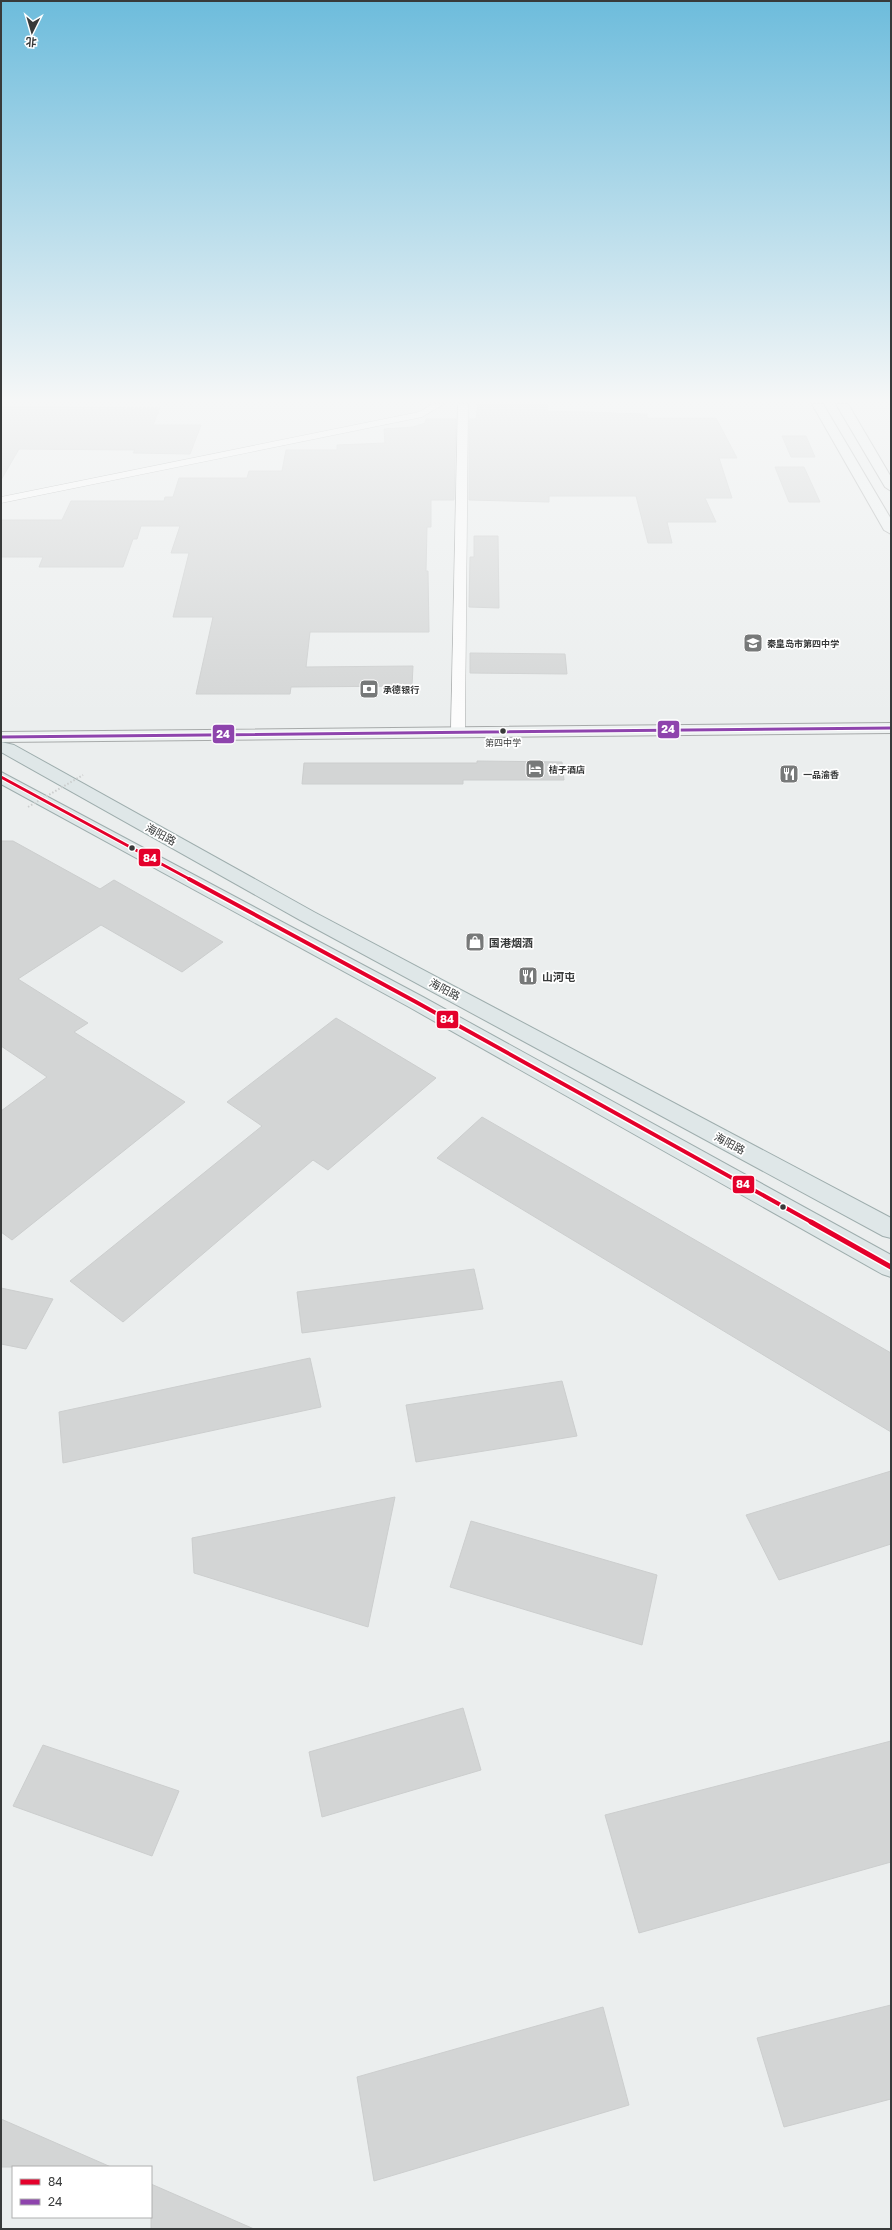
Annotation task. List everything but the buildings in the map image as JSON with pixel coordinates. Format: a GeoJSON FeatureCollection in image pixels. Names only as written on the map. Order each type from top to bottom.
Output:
{"type":"FeatureCollection","features":[{"type":"Feature","properties":{"kind":"main road"},"geometry":{"type":"LineString","coordinates":[[878,508],[891,530]]}},
{"type":"Feature","properties":{"kind":"main road"},"geometry":{"type":"LineString","coordinates":[[1,737],[458,731],[891,728]]}},
{"type":"Feature","properties":{"kind":"main road","name":"海阳路"},"geometry":{"type":"LineString","coordinates":[[1,747],[8,748],[307,916],[891,1229]]}},
{"type":"Feature","properties":{"kind":"main road"},"geometry":{"type":"LineString","coordinates":[[1,776],[409,998],[891,1267]]}},
{"type":"Feature","properties":{"kind":"street"},"geometry":{"type":"LineString","coordinates":[[458,731],[461,508]]}},
{"type":"Feature","properties":{"kind":"path"},"geometry":{"type":"LineString","coordinates":[[28,807],[83,775]]}},
{"type":"Feature","properties":{"kind":"transit line","name":"24"},"geometry":{"type":"LineString","coordinates":[[1,737],[458,731],[891,728]]}},
{"type":"Feature","properties":{"kind":"transit line","name":"84"},"geometry":{"type":"LineString","coordinates":[[1,777],[416,1002],[891,1267]]}},
{"type":"Feature","properties":{"kind":"place","name":"秦皇岛市第四中学"},"geometry":{"type":"Point","coordinates":[753,643]}},
{"type":"Feature","properties":{"kind":"place","name":"承德银行"},"geometry":{"type":"Point","coordinates":[369,689]}},
{"type":"Feature","properties":{"kind":"place","name":"第四中学"},"geometry":{"type":"Point","coordinates":[503,731]}},
{"type":"Feature","properties":{"kind":"place","name":"桔子酒店"},"geometry":{"type":"Point","coordinates":[535,769]}},
{"type":"Feature","properties":{"kind":"place","name":"一品渝香"},"geometry":{"type":"Point","coordinates":[789,774]}},
{"type":"Feature","properties":{"kind":"place","name":"国港烟酒"},"geometry":{"type":"Point","coordinates":[475,942]}},
{"type":"Feature","properties":{"kind":"place","name":"山河屯"},"geometry":{"type":"Point","coordinates":[528,976]}}]}
